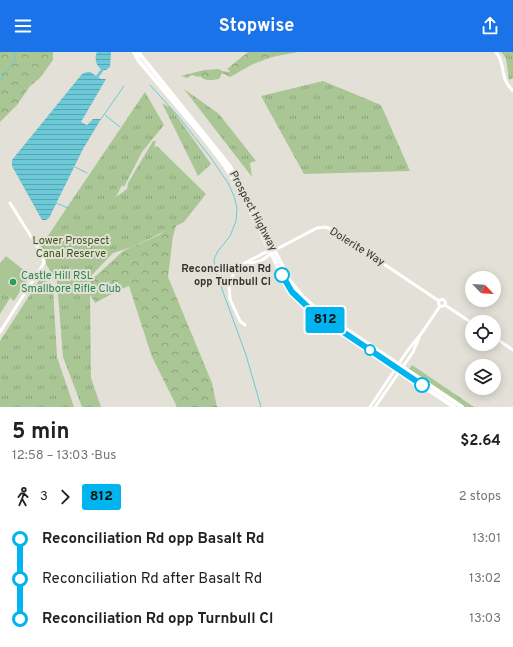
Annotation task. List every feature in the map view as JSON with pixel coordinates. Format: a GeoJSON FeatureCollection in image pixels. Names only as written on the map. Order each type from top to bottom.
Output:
{"type":"FeatureCollection","features":[{"type":"Feature","properties":{"kind":"main road","name":"Prospect Highway"},"geometry":{"type":"LineString","coordinates":[[134,52],[225,166],[272,251]]}},
{"type":"Feature","properties":{"kind":"main road","name":"Prospect Highway"},"geometry":{"type":"LineString","coordinates":[[138,52],[228,165],[250,201],[286,283],[305,305],[318,316],[462,407]]}},
{"type":"Feature","properties":{"kind":"main road","name":"Prospect Highway"},"geometry":{"type":"LineString","coordinates":[[399,367],[454,407]]}},
{"type":"Feature","properties":{"kind":"street"},"geometry":{"type":"LineString","coordinates":[[496,52],[502,64],[504,80],[513,90]]}},
{"type":"Feature","properties":{"kind":"street"},"geometry":{"type":"LineString","coordinates":[[0,332],[44,263],[42,254],[10,203]]}},
{"type":"Feature","properties":{"kind":"street","name":"Dolerite Way"},"geometry":{"type":"LineString","coordinates":[[245,325],[240,321],[230,299],[230,279],[236,268],[248,262],[251,263],[268,257],[272,251],[317,228],[333,230],[440,301]]}},
{"type":"Feature","properties":{"kind":"street"},"geometry":{"type":"LineString","coordinates":[[375,407],[408,350],[440,306],[440,301],[444,300],[445,305],[465,318]]}},
{"type":"Feature","properties":{"kind":"street"},"geometry":{"type":"LineString","coordinates":[[440,306],[445,305]]}},
{"type":"Feature","properties":{"kind":"street"},"geometry":{"type":"LineString","coordinates":[[501,342],[513,350]]}},
{"type":"Feature","properties":{"kind":"street"},"geometry":{"type":"LineString","coordinates":[[370,407],[399,367]]}},
{"type":"Feature","properties":{"kind":"green space"},"geometry":{"type":"Polygon","coordinates":[[[0,52],[53,52],[53,60],[40,78],[30,86],[17,105],[0,122],[0,52]]]}},
{"type":"Feature","properties":{"kind":"green space"},"geometry":{"type":"Polygon","coordinates":[[[248,52],[298,52],[272,57],[253,64],[230,77],[222,73],[219,79],[212,80],[204,79],[200,76],[198,77],[192,75],[187,78],[181,76],[204,70],[219,69],[229,72],[230,71],[227,69],[248,52]]]}},
{"type":"Feature","properties":{"kind":"green space"},"geometry":{"type":"Polygon","coordinates":[[[501,52],[513,52],[513,78],[509,80],[506,58],[501,52]]]}},
{"type":"Feature","properties":{"kind":"green space"},"geometry":{"type":"Polygon","coordinates":[[[323,81],[381,105],[410,171],[304,174],[261,96],[323,81]]]}},
{"type":"Feature","properties":{"kind":"green space"},"geometry":{"type":"Polygon","coordinates":[[[184,89],[219,114],[256,161],[250,163],[252,177],[184,89]]]}},
{"type":"Feature","properties":{"kind":"green space","name":"Lower Prospect Canal Reserve"},"geometry":{"type":"Polygon","coordinates":[[[145,92],[164,125],[142,152],[124,187],[122,185],[116,197],[127,189],[128,183],[153,141],[156,141],[154,147],[157,146],[206,194],[184,222],[132,247],[113,253],[92,275],[90,289],[91,378],[101,407],[82,407],[63,357],[57,282],[46,264],[45,254],[41,246],[145,92]]]}},
{"type":"Feature","properties":{"kind":"green space"},"geometry":{"type":"Polygon","coordinates":[[[162,103],[171,108],[211,164],[198,176],[162,103]]]}},
{"type":"Feature","properties":{"kind":"green space"},"geometry":{"type":"Polygon","coordinates":[[[177,223],[173,236],[168,277],[212,383],[217,407],[177,407],[152,357],[129,286],[95,303],[85,286],[123,251],[159,235],[177,223]]]}},
{"type":"Feature","properties":{"kind":"green space","name":"Castle Hill RSL Smallbore Rifle Club"},"geometry":{"type":"Polygon","coordinates":[[[6,256],[30,275],[14,301],[0,290],[0,263],[6,256]]]}},
{"type":"Feature","properties":{"kind":"green space"},"geometry":{"type":"Polygon","coordinates":[[[42,276],[53,289],[57,357],[74,407],[0,407],[0,341],[42,276]]]}},
{"type":"Feature","properties":{"kind":"green space"},"geometry":{"type":"Polygon","coordinates":[[[0,289],[10,298],[0,314],[0,289]]]}},
{"type":"Feature","properties":{"kind":"green space"},"geometry":{"type":"Polygon","coordinates":[[[412,365],[474,407],[465,407],[409,369],[412,365]]]}},
{"type":"Feature","properties":{"kind":"water"},"geometry":{"type":"Polygon","coordinates":[[[97,52],[111,52],[110,67],[106,70],[102,70],[96,62],[97,52]]]}},
{"type":"Feature","properties":{"kind":"water"},"geometry":{"type":"Polygon","coordinates":[[[90,72],[101,79],[106,79],[81,122],[87,125],[93,119],[101,119],[83,149],[49,218],[42,220],[12,166],[12,160],[82,74],[90,72]]]}},
{"type":"Feature","properties":{"kind":"waterway"},"geometry":{"type":"LineString","coordinates":[[0,81],[16,58],[14,52]]}},
{"type":"Feature","properties":{"kind":"waterway"},"geometry":{"type":"LineString","coordinates":[[97,77],[102,70]]}},
{"type":"Feature","properties":{"kind":"waterway"},"geometry":{"type":"LineString","coordinates":[[150,85],[178,116],[211,158],[228,183],[234,196],[237,208],[236,221],[230,236],[218,251],[214,259],[215,270],[246,355],[261,407]]}},
{"type":"Feature","properties":{"kind":"waterway"},"geometry":{"type":"LineString","coordinates":[[101,119],[124,86]]}},
{"type":"Feature","properties":{"kind":"waterway"},"geometry":{"type":"LineString","coordinates":[[105,115],[120,127]]}},
{"type":"Feature","properties":{"kind":"waterway"},"geometry":{"type":"LineString","coordinates":[[75,167],[87,173]]}},
{"type":"Feature","properties":{"kind":"waterway"},"geometry":{"type":"LineString","coordinates":[[56,203],[68,208]]}},
{"type":"Feature","properties":{"kind":"bus line","name":"812"},"geometry":{"type":"LineString","coordinates":[[282,275],[292,292],[318,316],[422,385]]}},
{"type":"Feature","properties":{"kind":"place","name":"Reconciliation Rd opp Turnbull Cl"},"geometry":{"type":"Point","coordinates":[282,275]}},
{"type":"Feature","properties":{"kind":"place","name":"Castle Hill RSL Smallbore Rifle Club"},"geometry":{"type":"Point","coordinates":[13,282]}}]}
